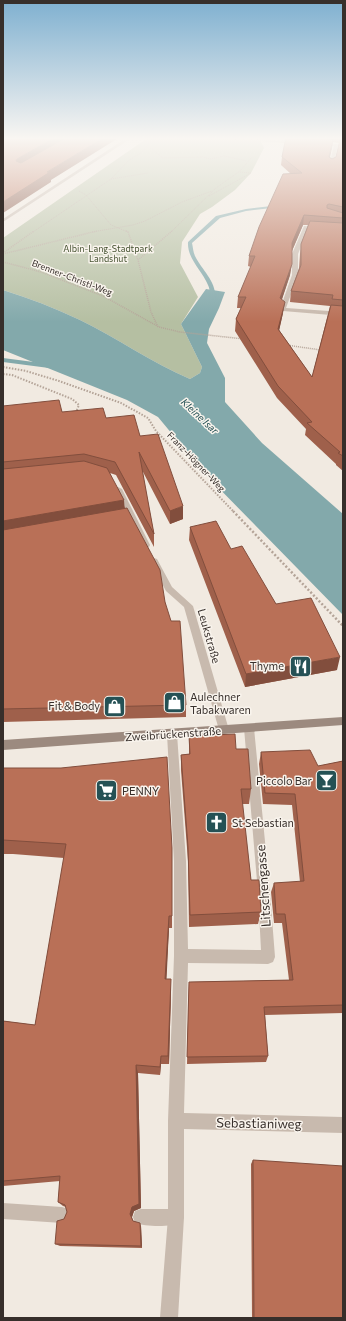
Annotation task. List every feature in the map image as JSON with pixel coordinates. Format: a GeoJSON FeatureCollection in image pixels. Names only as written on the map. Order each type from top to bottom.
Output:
{"type":"FeatureCollection","features":[{"type":"Feature","properties":{"kind":"street"},"geometry":{"type":"LineString","coordinates":[[3,221],[37,199]]}},
{"type":"Feature","properties":{"kind":"street"},"geometry":{"type":"LineString","coordinates":[[343,231],[306,227],[295,254],[295,275],[283,309],[343,314]]}},
{"type":"Feature","properties":{"kind":"street","name":"Leukstraße"},"geometry":{"type":"LineString","coordinates":[[115,485],[169,589],[188,606],[224,730]]}},
{"type":"Feature","properties":{"kind":"street"},"geometry":{"type":"LineString","coordinates":[[111,520],[132,516]]}},
{"type":"Feature","properties":{"kind":"street","name":"Zweibrückenstraße"},"geometry":{"type":"LineString","coordinates":[[3,745],[343,721]]}},
{"type":"Feature","properties":{"kind":"street","name":"Litschengasse"},"geometry":{"type":"LineString","coordinates":[[181,956],[268,957],[264,893],[249,728]]}},
{"type":"Feature","properties":{"kind":"street"},"geometry":{"type":"LineString","coordinates":[[169,1318],[176,1217],[176,1121],[181,956],[180,861],[172,734]]}},
{"type":"Feature","properties":{"kind":"street","name":"Sebastianiweg"},"geometry":{"type":"LineString","coordinates":[[176,1121],[343,1125]]}},
{"type":"Feature","properties":{"kind":"street"},"geometry":{"type":"LineString","coordinates":[[3,1211],[62,1215]]}},
{"type":"Feature","properties":{"kind":"street"},"geometry":{"type":"LineString","coordinates":[[141,1217],[176,1217]]}},
{"type":"Feature","properties":{"kind":"path"},"geometry":{"type":"LineString","coordinates":[[3,253],[81,199]]}},
{"type":"Feature","properties":{"kind":"path"},"geometry":{"type":"LineString","coordinates":[[89,199],[110,225],[128,232],[138,260],[151,312],[159,327]]}},
{"type":"Feature","properties":{"kind":"path"},"geometry":{"type":"LineString","coordinates":[[3,253],[145,221],[191,199]]}},
{"type":"Feature","properties":{"kind":"path"},"geometry":{"type":"LineString","coordinates":[[138,260],[155,248],[205,199]]}},
{"type":"Feature","properties":{"kind":"path","name":"Brenner-Christl-Weg"},"geometry":{"type":"LineString","coordinates":[[3,262],[41,272],[103,296],[159,327],[180,332],[247,340]]}},
{"type":"Feature","properties":{"kind":"path"},"geometry":{"type":"LineString","coordinates":[[286,346],[286,342],[289,341]]}},
{"type":"Feature","properties":{"kind":"path"},"geometry":{"type":"LineString","coordinates":[[280,344],[324,350]]}},
{"type":"Feature","properties":{"kind":"path","name":"Franz-Högner-Weg"},"geometry":{"type":"LineString","coordinates":[[3,367],[26,371],[59,381],[121,403],[148,418],[156,430],[343,626]]}},
{"type":"Feature","properties":{"kind":"path"},"geometry":{"type":"LineString","coordinates":[[3,374],[12,375],[72,398],[79,406],[77,412],[73,414]]}},
{"type":"Feature","properties":{"kind":"green space","name":"Albin-Lang-Stadtpark Landshut"},"geometry":{"type":"Polygon","coordinates":[[[60,199],[223,199],[200,214],[182,242],[180,263],[198,297],[181,324],[202,367],[200,373],[190,379],[162,366],[80,320],[61,311],[3,290],[3,238],[60,199]]]}},
{"type":"Feature","properties":{"kind":"water","name":"Kleine Isar"},"geometry":{"type":"Polygon","coordinates":[[[206,289],[225,292],[209,329],[207,343],[225,378],[225,402],[262,443],[343,514],[343,615],[207,476],[158,417],[127,400],[3,350],[3,290],[61,311],[80,320],[162,366],[190,379],[200,373],[202,367],[181,324],[206,289]]]}},
{"type":"Feature","properties":{"kind":"building"},"geometry":{"type":"Polygon","coordinates":[[[272,199],[343,199],[343,207],[329,204],[327,205],[327,208],[343,213],[343,218],[304,215],[292,243],[292,264],[280,298],[285,302],[278,329],[312,377],[331,305],[343,306],[343,456],[307,423],[312,422],[278,386],[236,319],[246,297],[238,297],[255,256],[249,256],[259,227],[272,199]]]}},
{"type":"Feature","properties":{"kind":"building"},"geometry":{"type":"Polygon","coordinates":[[[310,221],[343,223],[343,300],[332,299],[333,295],[291,291],[301,265],[301,244],[310,221]]]}},
{"type":"Feature","properties":{"kind":"building"},"geometry":{"type":"Polygon","coordinates":[[[59,400],[62,412],[103,408],[106,418],[134,415],[140,436],[158,434],[183,506],[170,511],[139,452],[154,534],[115,462],[84,454],[3,462],[3,406],[59,400]]]}},
{"type":"Feature","properties":{"kind":"building"},"geometry":{"type":"Polygon","coordinates":[[[84,461],[107,468],[124,500],[3,521],[3,469],[84,461]]]}},
{"type":"Feature","properties":{"kind":"building"},"geometry":{"type":"Polygon","coordinates":[[[127,508],[160,570],[165,602],[171,621],[180,621],[186,705],[3,709],[3,530],[127,508]]]}},
{"type":"Feature","properties":{"kind":"building"},"geometry":{"type":"Polygon","coordinates":[[[216,521],[231,549],[242,546],[276,604],[311,598],[340,657],[246,674],[190,527],[216,521]]]}},
{"type":"Feature","properties":{"kind":"building","name":"St Sebastian"},"geometry":{"type":"Polygon","coordinates":[[[235,734],[236,749],[248,749],[251,789],[241,789],[251,880],[259,880],[261,912],[190,915],[188,847],[181,755],[190,754],[189,736],[235,734]]]}},
{"type":"Feature","properties":{"kind":"building"},"geometry":{"type":"Polygon","coordinates":[[[310,750],[318,766],[343,761],[343,1005],[264,1007],[268,1056],[187,1057],[189,982],[293,980],[285,914],[276,914],[274,883],[304,881],[295,794],[265,793],[261,752],[310,750]]]}},
{"type":"Feature","properties":{"kind":"building"},"geometry":{"type":"Polygon","coordinates":[[[167,757],[172,848],[172,916],[169,916],[165,979],[171,979],[168,1056],[161,1056],[160,1067],[136,1065],[139,1204],[132,1207],[130,1214],[133,1221],[140,1223],[141,1246],[55,1244],[57,1221],[64,1219],[67,1212],[65,1205],[58,1202],[60,1176],[3,1181],[3,1021],[35,1025],[66,844],[3,840],[3,768],[61,768],[167,757]]]}},
{"type":"Feature","properties":{"kind":"building"},"geometry":{"type":"Polygon","coordinates":[[[253,1160],[343,1166],[343,1318],[254,1318],[253,1160]]]}},
{"type":"Feature","properties":{"kind":"waterway"},"geometry":{"type":"LineString","coordinates":[[212,302],[213,296],[210,283],[193,256],[190,243],[218,217],[246,210],[280,206]]}},
{"type":"Feature","properties":{"kind":"waterway"},"geometry":{"type":"LineString","coordinates":[[3,360],[49,366]]}},
{"type":"Feature","properties":{"kind":"place","name":"Thyme"},"geometry":{"type":"Point","coordinates":[300,666]}},
{"type":"Feature","properties":{"kind":"place","name":"Aulechner Tabakwaren"},"geometry":{"type":"Point","coordinates":[174,703]}},
{"type":"Feature","properties":{"kind":"place","name":"Fit & Body"},"geometry":{"type":"Point","coordinates":[115,706]}},
{"type":"Feature","properties":{"kind":"place","name":"Piccolo Bar"},"geometry":{"type":"Point","coordinates":[327,781]}},
{"type":"Feature","properties":{"kind":"place","name":"PENNY"},"geometry":{"type":"Point","coordinates":[106,791]}},
{"type":"Feature","properties":{"kind":"place","name":"St Sebastian"},"geometry":{"type":"Point","coordinates":[217,823]}}]}
